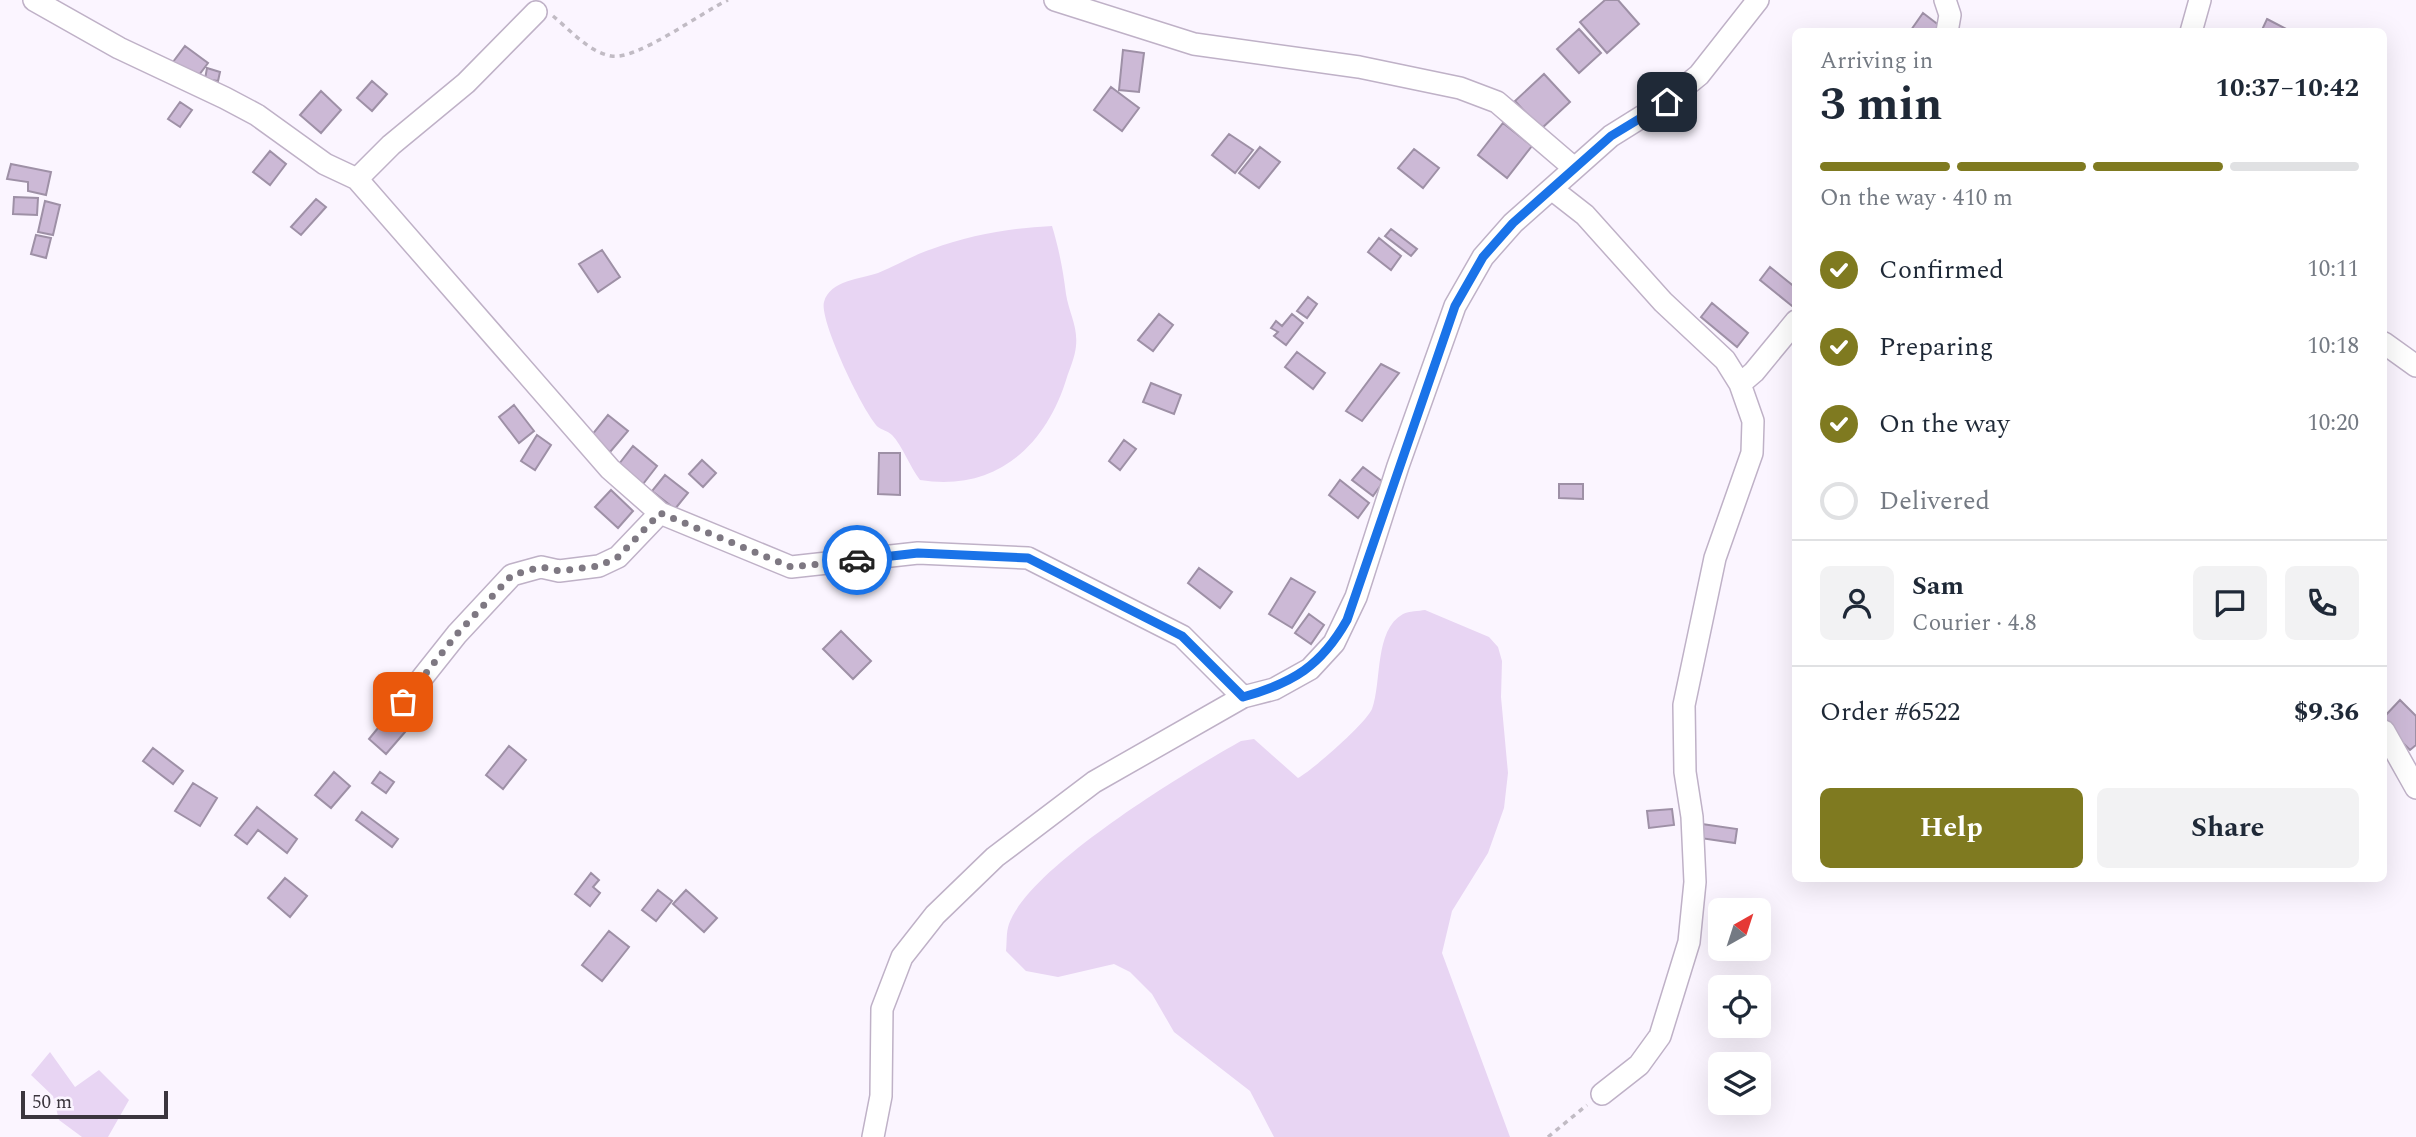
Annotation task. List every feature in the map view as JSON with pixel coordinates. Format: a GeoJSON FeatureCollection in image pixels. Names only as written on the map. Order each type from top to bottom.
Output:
{"type":"FeatureCollection","features":[{"type":"Feature","properties":{"kind":"street"},"geometry":{"type":"LineString","coordinates":[[34,0],[119,48],[257,115],[325,164],[357,178],[610,468],[660,513],[791,567],[918,553],[1028,558],[1182,636],[1243,697]]}},
{"type":"Feature","properties":{"kind":"street"},"geometry":{"type":"LineString","coordinates":[[1055,0],[1194,44],[1359,67],[1460,88],[1497,102],[1574,168]]}},
{"type":"Feature","properties":{"kind":"street"},"geometry":{"type":"LineString","coordinates":[[873,1137],[881,1096],[882,1009],[902,957],[935,915],[995,857],[1094,782],[1243,697],[1274,689],[1310,669],[1334,643],[1356,597],[1398,466],[1455,306],[1483,257],[1513,223],[1611,136],[1667,102],[1699,75],[1758,0]]}},
{"type":"Feature","properties":{"kind":"street"},"geometry":{"type":"LineString","coordinates":[[1945,0],[1950,15],[1948,28]]}},
{"type":"Feature","properties":{"kind":"street"},"geometry":{"type":"LineString","coordinates":[[2192,28],[2200,0]]}},
{"type":"Feature","properties":{"kind":"street"},"geometry":{"type":"LineString","coordinates":[[357,178],[391,145],[466,83],[536,12]]}},
{"type":"Feature","properties":{"kind":"street"},"geometry":{"type":"LineString","coordinates":[[1553,190],[1585,215],[1663,302],[1726,360],[1740,384],[1753,421],[1752,453],[1716,558],[1684,705],[1685,772],[1692,817],[1695,882],[1689,942],[1660,1036],[1639,1065],[1602,1094]]}},
{"type":"Feature","properties":{"kind":"street"},"geometry":{"type":"LineString","coordinates":[[1740,384],[1754,372],[1792,326]]}},
{"type":"Feature","properties":{"kind":"street"},"geometry":{"type":"LineString","coordinates":[[2387,345],[2416,366]]}},
{"type":"Feature","properties":{"kind":"street"},"geometry":{"type":"LineString","coordinates":[[403,702],[457,634],[512,575],[541,567],[559,571],[599,566],[618,557],[660,513]]}},
{"type":"Feature","properties":{"kind":"street"},"geometry":{"type":"LineString","coordinates":[[2387,736],[2416,788]]}},
{"type":"Feature","properties":{"kind":"path"},"geometry":{"type":"LineString","coordinates":[[536,12],[549,12],[587,44],[612,56],[631,53],[728,0]]}},
{"type":"Feature","properties":{"kind":"path"},"geometry":{"type":"LineString","coordinates":[[1548,1137],[1602,1094]]}},
{"type":"Feature","properties":{"kind":"shaded area"},"geometry":{"type":"Polygon","coordinates":[[[1052,226],[1076,339],[1074,358],[1058,402],[1031,444],[994,471],[972,479],[947,482],[920,480],[896,439],[878,427],[853,386],[828,327],[824,312],[827,295],[847,281],[878,273],[947,244],[991,233],[1052,226]]]}},
{"type":"Feature","properties":{"kind":"shaded area"},"geometry":{"type":"Polygon","coordinates":[[[1425,610],[1489,637],[1498,647],[1502,661],[1501,697],[1508,773],[1504,808],[1488,853],[1452,911],[1442,953],[1510,1137],[1274,1137],[1250,1091],[1174,1032],[1152,994],[1130,972],[1114,964],[1058,977],[1026,971],[1006,951],[1008,927],[1023,901],[1046,875],[1077,849],[1149,797],[1241,741],[1254,739],[1298,778],[1305,773],[1368,716],[1375,698],[1383,644],[1394,622],[1405,613],[1425,610]]]}},
{"type":"Feature","properties":{"kind":"shaded area"},"geometry":{"type":"Polygon","coordinates":[[[50,1052],[75,1087],[99,1070],[129,1100],[108,1137],[82,1137],[59,1120],[53,1096],[31,1075],[50,1052]]]}},
{"type":"Feature","properties":{"kind":"building"},"geometry":{"type":"Polygon","coordinates":[[[1605,0],[1618,0],[1639,24],[1607,53],[1580,22],[1605,0]]]}},
{"type":"Feature","properties":{"kind":"building"},"geometry":{"type":"Polygon","coordinates":[[[1923,13],[1943,28],[1912,28],[1923,13]]]}},
{"type":"Feature","properties":{"kind":"building"},"geometry":{"type":"Polygon","coordinates":[[[2267,19],[2284,28],[2263,28],[2267,19]]]}},
{"type":"Feature","properties":{"kind":"building"},"geometry":{"type":"Polygon","coordinates":[[[1579,29],[1601,53],[1579,73],[1557,49],[1579,29]]]}},
{"type":"Feature","properties":{"kind":"building"},"geometry":{"type":"Polygon","coordinates":[[[185,46],[208,63],[196,79],[173,62],[185,46]]]}},
{"type":"Feature","properties":{"kind":"building"},"geometry":{"type":"Polygon","coordinates":[[[1123,50],[1144,53],[1139,92],[1119,90],[1123,50]]]}},
{"type":"Feature","properties":{"kind":"building"},"geometry":{"type":"Polygon","coordinates":[[[207,68],[220,72],[218,81],[205,79],[207,68]]]}},
{"type":"Feature","properties":{"kind":"building"},"geometry":{"type":"Polygon","coordinates":[[[1544,74],[1570,102],[1541,129],[1515,101],[1544,74]]]}},
{"type":"Feature","properties":{"kind":"building"},"geometry":{"type":"Polygon","coordinates":[[[372,81],[387,94],[372,111],[357,98],[372,81]]]}},
{"type":"Feature","properties":{"kind":"building"},"geometry":{"type":"Polygon","coordinates":[[[1111,87],[1139,108],[1122,131],[1094,110],[1111,87]]]}},
{"type":"Feature","properties":{"kind":"building"},"geometry":{"type":"Polygon","coordinates":[[[321,91],[341,110],[321,133],[300,115],[321,91]]]}},
{"type":"Feature","properties":{"kind":"building"},"geometry":{"type":"Polygon","coordinates":[[[180,102],[192,110],[180,127],[168,119],[180,102]]]}},
{"type":"Feature","properties":{"kind":"building"},"geometry":{"type":"Polygon","coordinates":[[[1503,123],[1532,146],[1507,178],[1478,155],[1503,123]]]}},
{"type":"Feature","properties":{"kind":"building"},"geometry":{"type":"Polygon","coordinates":[[[1229,134],[1253,150],[1235,173],[1212,155],[1229,134]]]}},
{"type":"Feature","properties":{"kind":"building"},"geometry":{"type":"Polygon","coordinates":[[[1260,147],[1280,162],[1259,188],[1239,173],[1260,147]]]}},
{"type":"Feature","properties":{"kind":"building"},"geometry":{"type":"Polygon","coordinates":[[[1414,149],[1439,168],[1423,188],[1398,168],[1414,149]]]}},
{"type":"Feature","properties":{"kind":"building"},"geometry":{"type":"Polygon","coordinates":[[[270,151],[286,164],[270,185],[253,172],[270,151]]]}},
{"type":"Feature","properties":{"kind":"building"},"geometry":{"type":"Polygon","coordinates":[[[11,164],[51,172],[46,195],[28,191],[28,182],[7,179],[11,164]]]}},
{"type":"Feature","properties":{"kind":"building"},"geometry":{"type":"Polygon","coordinates":[[[14,197],[38,198],[37,215],[13,214],[14,197]]]}},
{"type":"Feature","properties":{"kind":"building"},"geometry":{"type":"Polygon","coordinates":[[[316,199],[326,207],[301,235],[291,227],[316,199]]]}},
{"type":"Feature","properties":{"kind":"building"},"geometry":{"type":"Polygon","coordinates":[[[45,201],[60,205],[53,235],[38,232],[45,201]]]}},
{"type":"Feature","properties":{"kind":"building"},"geometry":{"type":"Polygon","coordinates":[[[1391,229],[1417,249],[1411,256],[1385,236],[1391,229]]]}},
{"type":"Feature","properties":{"kind":"building"},"geometry":{"type":"Polygon","coordinates":[[[36,235],[51,238],[46,258],[31,254],[36,235]]]}},
{"type":"Feature","properties":{"kind":"building"},"geometry":{"type":"Polygon","coordinates":[[[1379,238],[1401,256],[1391,270],[1368,252],[1379,238]]]}},
{"type":"Feature","properties":{"kind":"building"},"geometry":{"type":"Polygon","coordinates":[[[602,250],[620,277],[598,292],[579,264],[602,250]]]}},
{"type":"Feature","properties":{"kind":"building"},"geometry":{"type":"Polygon","coordinates":[[[1770,267],[1792,285],[1792,306],[1760,280],[1770,267]]]}},
{"type":"Feature","properties":{"kind":"building"},"geometry":{"type":"Polygon","coordinates":[[[1308,297],[1317,304],[1307,318],[1297,311],[1308,297]]]}},
{"type":"Feature","properties":{"kind":"building"},"geometry":{"type":"Polygon","coordinates":[[[1712,303],[1748,333],[1737,347],[1701,317],[1712,303]]]}},
{"type":"Feature","properties":{"kind":"building"},"geometry":{"type":"Polygon","coordinates":[[[1159,314],[1173,325],[1153,351],[1138,340],[1159,314]]]}},
{"type":"Feature","properties":{"kind":"building"},"geometry":{"type":"Polygon","coordinates":[[[1292,314],[1303,323],[1286,345],[1274,336],[1278,332],[1271,328],[1276,321],[1282,326],[1292,314]]]}},
{"type":"Feature","properties":{"kind":"building"},"geometry":{"type":"Polygon","coordinates":[[[1297,352],[1325,373],[1313,389],[1285,367],[1297,352]]]}},
{"type":"Feature","properties":{"kind":"building"},"geometry":{"type":"Polygon","coordinates":[[[1381,364],[1399,373],[1362,421],[1346,411],[1381,364]]]}},
{"type":"Feature","properties":{"kind":"building"},"geometry":{"type":"Polygon","coordinates":[[[1151,383],[1181,395],[1174,414],[1143,402],[1151,383]]]}},
{"type":"Feature","properties":{"kind":"building"},"geometry":{"type":"Polygon","coordinates":[[[514,405],[534,431],[519,443],[499,417],[514,405]]]}},
{"type":"Feature","properties":{"kind":"building"},"geometry":{"type":"Polygon","coordinates":[[[608,415],[628,431],[610,452],[591,436],[608,415]]]}},
{"type":"Feature","properties":{"kind":"building"},"geometry":{"type":"Polygon","coordinates":[[[537,435],[551,445],[535,470],[521,461],[537,435]]]}},
{"type":"Feature","properties":{"kind":"building"},"geometry":{"type":"Polygon","coordinates":[[[1124,440],[1136,449],[1120,470],[1109,461],[1124,440]]]}},
{"type":"Feature","properties":{"kind":"building"},"geometry":{"type":"Polygon","coordinates":[[[633,446],[657,466],[643,484],[619,464],[633,446]]]}},
{"type":"Feature","properties":{"kind":"building"},"geometry":{"type":"Polygon","coordinates":[[[879,453],[900,453],[900,495],[878,494],[879,453]]]}},
{"type":"Feature","properties":{"kind":"building"},"geometry":{"type":"Polygon","coordinates":[[[702,460],[716,473],[703,487],[689,474],[702,460]]]}},
{"type":"Feature","properties":{"kind":"building"},"geometry":{"type":"Polygon","coordinates":[[[1363,467],[1383,482],[1373,496],[1352,480],[1363,467]]]}},
{"type":"Feature","properties":{"kind":"building"},"geometry":{"type":"Polygon","coordinates":[[[665,475],[688,493],[675,509],[652,491],[665,475]]]}},
{"type":"Feature","properties":{"kind":"building"},"geometry":{"type":"Polygon","coordinates":[[[1340,480],[1369,503],[1358,518],[1329,495],[1340,480]]]}},
{"type":"Feature","properties":{"kind":"building"},"geometry":{"type":"Polygon","coordinates":[[[1559,484],[1583,484],[1583,499],[1559,498],[1559,484]]]}},
{"type":"Feature","properties":{"kind":"building"},"geometry":{"type":"Polygon","coordinates":[[[611,490],[633,511],[618,528],[595,507],[611,490]]]}},
{"type":"Feature","properties":{"kind":"building"},"geometry":{"type":"Polygon","coordinates":[[[1199,568],[1232,592],[1220,608],[1188,583],[1199,568]]]}},
{"type":"Feature","properties":{"kind":"building"},"geometry":{"type":"Polygon","coordinates":[[[1291,578],[1315,592],[1292,628],[1269,614],[1291,578]]]}},
{"type":"Feature","properties":{"kind":"building"},"geometry":{"type":"Polygon","coordinates":[[[1309,614],[1324,625],[1311,644],[1295,633],[1309,614]]]}},
{"type":"Feature","properties":{"kind":"building"},"geometry":{"type":"Polygon","coordinates":[[[841,631],[871,661],[853,679],[823,649],[841,631]]]}},
{"type":"Feature","properties":{"kind":"building"},"geometry":{"type":"Polygon","coordinates":[[[2400,700],[2416,716],[2416,745],[2410,750],[2387,727],[2387,714],[2400,700]]]}},
{"type":"Feature","properties":{"kind":"building"},"geometry":{"type":"Polygon","coordinates":[[[387,717],[405,732],[386,754],[369,739],[387,717]]]}},
{"type":"Feature","properties":{"kind":"building"},"geometry":{"type":"Polygon","coordinates":[[[509,746],[526,760],[503,789],[486,775],[509,746]]]}},
{"type":"Feature","properties":{"kind":"building"},"geometry":{"type":"Polygon","coordinates":[[[153,748],[183,771],[173,784],[143,761],[153,748]]]}},
{"type":"Feature","properties":{"kind":"building"},"geometry":{"type":"Polygon","coordinates":[[[334,772],[350,786],[331,808],[315,795],[334,772]]]}},
{"type":"Feature","properties":{"kind":"building"},"geometry":{"type":"Polygon","coordinates":[[[380,772],[394,782],[386,793],[372,783],[380,772]]]}},
{"type":"Feature","properties":{"kind":"building"},"geometry":{"type":"Polygon","coordinates":[[[193,783],[217,798],[200,826],[175,811],[193,783]]]}},
{"type":"Feature","properties":{"kind":"building"},"geometry":{"type":"Polygon","coordinates":[[[257,807],[297,839],[287,853],[258,830],[247,844],[235,835],[257,807]]]}},
{"type":"Feature","properties":{"kind":"building"},"geometry":{"type":"Polygon","coordinates":[[[1672,809],[1674,825],[1649,828],[1647,811],[1672,809]]]}},
{"type":"Feature","properties":{"kind":"building"},"geometry":{"type":"Polygon","coordinates":[[[362,812],[398,839],[392,847],[356,820],[362,812]]]}},
{"type":"Feature","properties":{"kind":"building"},"geometry":{"type":"Polygon","coordinates":[[[1702,824],[1737,829],[1735,843],[1700,838],[1702,824]]]}},
{"type":"Feature","properties":{"kind":"building"},"geometry":{"type":"Polygon","coordinates":[[[591,873],[599,880],[593,887],[600,893],[590,906],[575,894],[591,873]]]}},
{"type":"Feature","properties":{"kind":"building"},"geometry":{"type":"Polygon","coordinates":[[[285,878],[307,896],[290,917],[268,898],[285,878]]]}},
{"type":"Feature","properties":{"kind":"building"},"geometry":{"type":"Polygon","coordinates":[[[658,890],[672,901],[656,921],[642,910],[658,890]]]}},
{"type":"Feature","properties":{"kind":"building"},"geometry":{"type":"Polygon","coordinates":[[[686,890],[717,918],[704,932],[673,904],[686,890]]]}},
{"type":"Feature","properties":{"kind":"building"},"geometry":{"type":"Polygon","coordinates":[[[609,931],[629,947],[602,981],[582,965],[609,931]]]}},
{"type":"Feature","properties":{"kind":"way so far"},"geometry":{"type":"LineString","coordinates":[[403,702],[457,634],[512,575],[541,567],[559,571],[599,566],[618,557],[660,513],[791,567],[857,560]]}},
{"type":"Feature","properties":{"kind":"route"},"geometry":{"type":"LineString","coordinates":[[857,560],[918,553],[1028,558],[1182,636],[1243,697],[1274,689],[1310,669],[1334,643],[1347,620],[1455,306],[1483,257],[1513,223],[1611,136],[1667,102]]}}]}
